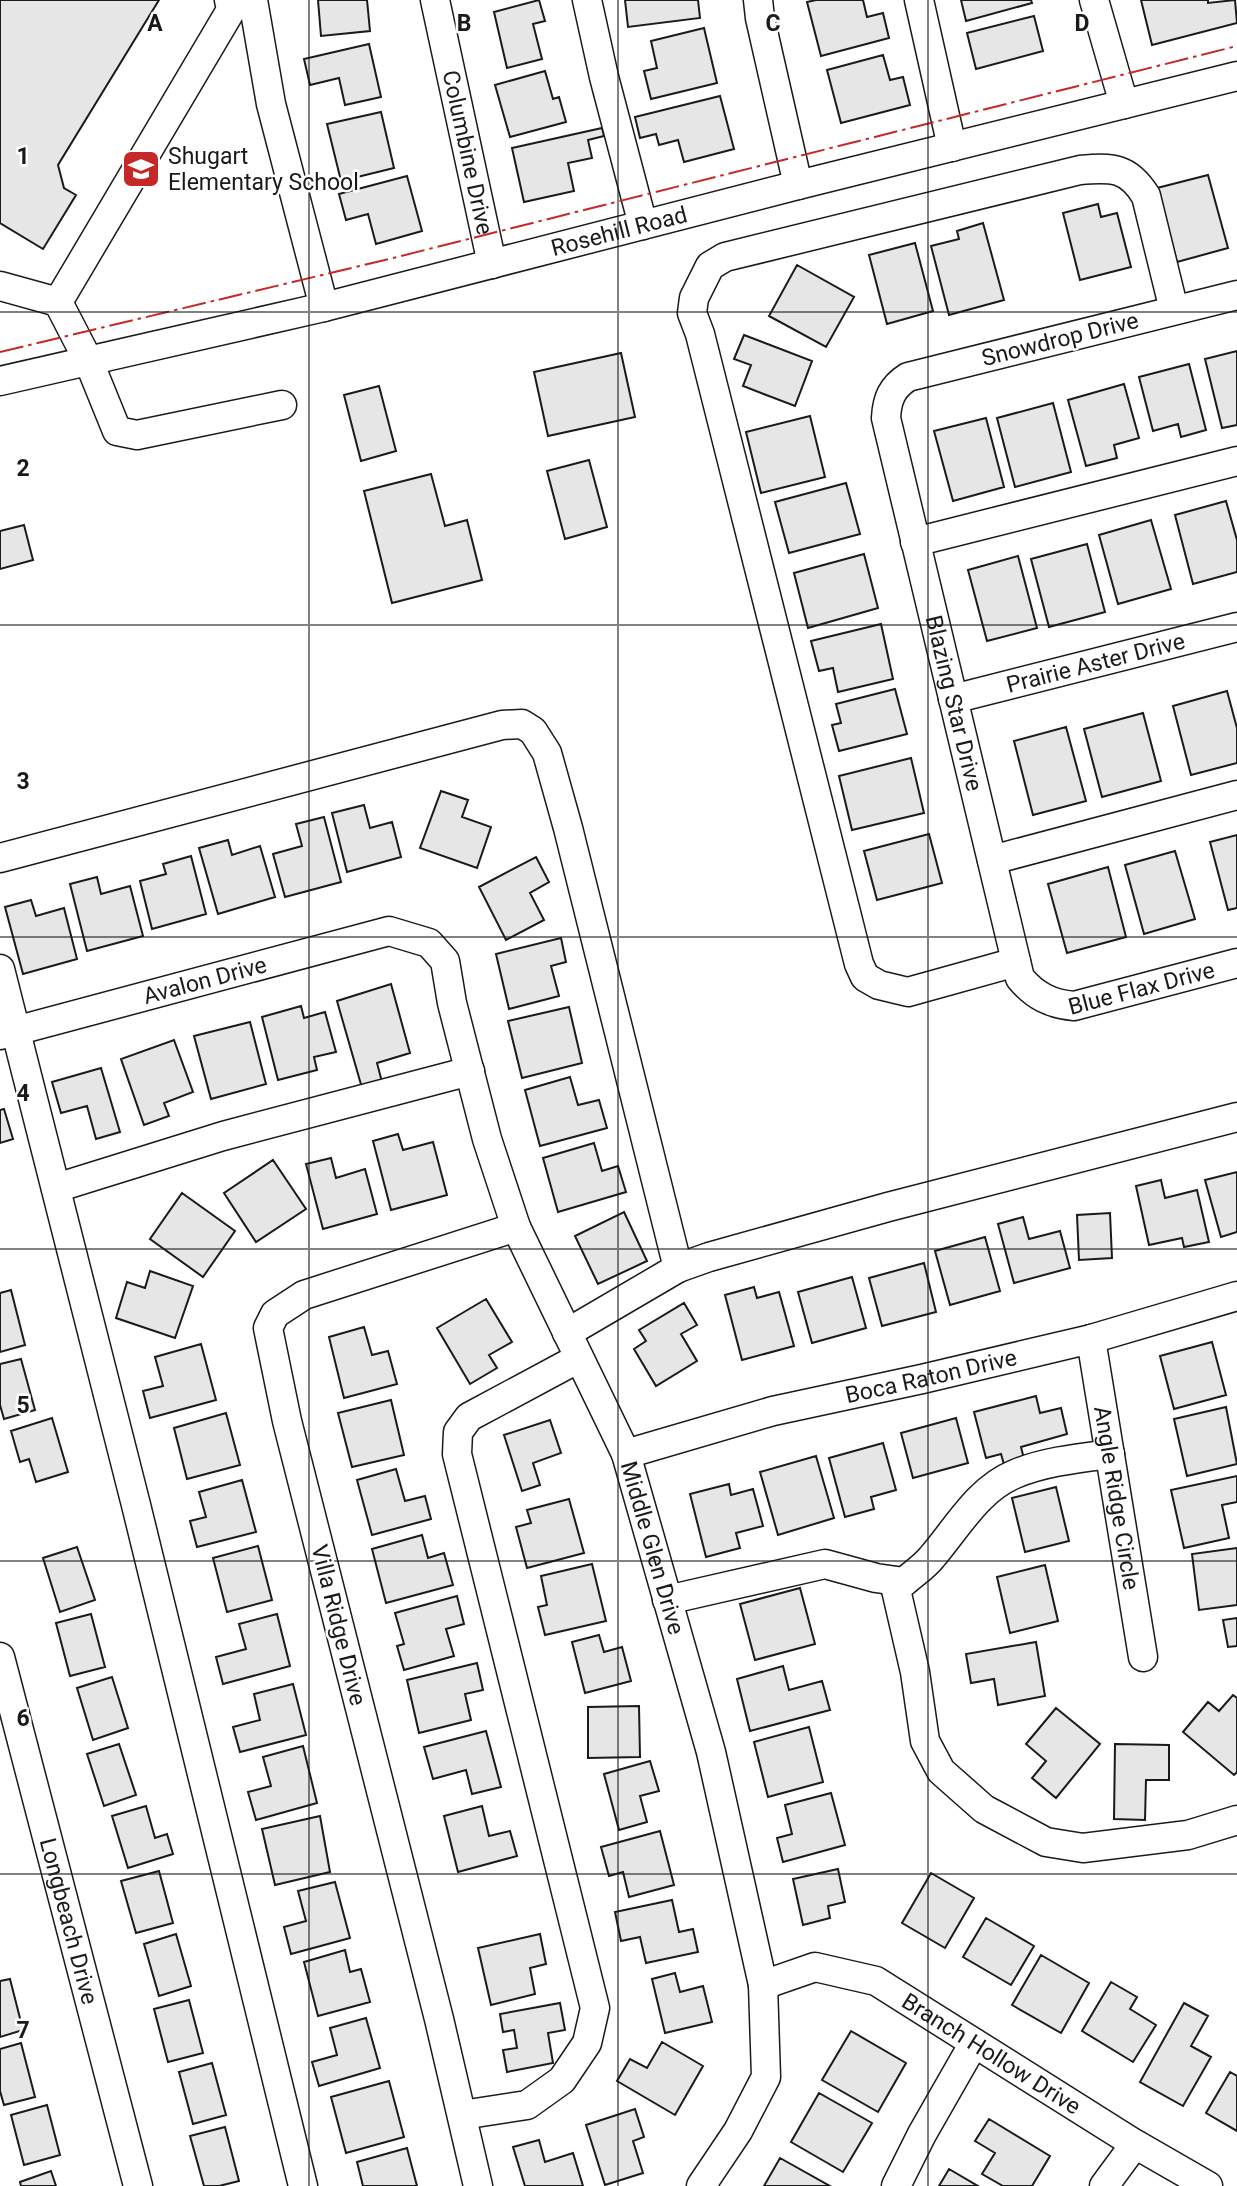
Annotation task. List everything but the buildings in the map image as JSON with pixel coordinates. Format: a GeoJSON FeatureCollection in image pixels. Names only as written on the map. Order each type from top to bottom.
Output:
{"type":"FeatureCollection","features":[{"type":"Feature","properties":{"kind":"street"},"geometry":{"type":"LineString","coordinates":[[58,302],[231,10],[229,0]]}},
{"type":"Feature","properties":{"kind":"street"},"geometry":{"type":"LineString","coordinates":[[253,0],[271,104],[324,307]]}},
{"type":"Feature","properties":{"kind":"street","name":"Columbine Drive"},"geometry":{"type":"LineString","coordinates":[[435,0],[492,264]]}},
{"type":"Feature","properties":{"kind":"street"},"geometry":{"type":"LineString","coordinates":[[587,0],[604,77],[643,225]]}},
{"type":"Feature","properties":{"kind":"street"},"geometry":{"type":"LineString","coordinates":[[758,0],[798,185]]}},
{"type":"Feature","properties":{"kind":"street"},"geometry":{"type":"LineString","coordinates":[[919,0],[952,147]]}},
{"type":"Feature","properties":{"kind":"street"},"geometry":{"type":"LineString","coordinates":[[1094,0],[1124,104]]}},
{"type":"Feature","properties":{"kind":"street","name":"Rosehill Road"},"geometry":{"type":"LineString","coordinates":[[0,381],[324,307],[1237,76]]}},
{"type":"Feature","properties":{"kind":"street"},"geometry":{"type":"LineString","coordinates":[[1016,962],[908,992],[878,985],[865,977],[859,964],[703,347],[692,313],[694,298],[710,266],[725,257],[1080,170],[1103,168],[1122,171],[1137,182],[1146,196],[1174,310]]}},
{"type":"Feature","properties":{"kind":"street"},"geometry":{"type":"LineString","coordinates":[[0,286],[58,302],[89,362],[117,431],[137,435],[282,405]]}},
{"type":"Feature","properties":{"kind":"street","name":"Snowdrop Drive"},"geometry":{"type":"LineString","coordinates":[[891,394],[897,384],[908,377],[1237,295]]}},
{"type":"Feature","properties":{"kind":"street","name":"Blazing Star Drive"},"geometry":{"type":"LineString","coordinates":[[891,394],[886,418],[1020,978],[1031,991],[1045,999]]}},
{"type":"Feature","properties":{"kind":"street"},"geometry":{"type":"LineString","coordinates":[[915,542],[1237,461]]}},
{"type":"Feature","properties":{"kind":"street","name":"Prairie Aster Drive"},"geometry":{"type":"LineString","coordinates":[[953,699],[1237,627]]}},
{"type":"Feature","properties":{"kind":"street"},"geometry":{"type":"LineString","coordinates":[[0,858],[502,725],[523,724],[533,731],[547,753],[565,815],[678,1268]]}},
{"type":"Feature","properties":{"kind":"street"},"geometry":{"type":"LineString","coordinates":[[992,859],[1237,795]]}},
{"type":"Feature","properties":{"kind":"street","name":"Avalon Drive"},"geometry":{"type":"LineString","coordinates":[[7,1033],[389,930],[408,936]]}},
{"type":"Feature","properties":{"kind":"street","name":"Middle Glen Drive"},"geometry":{"type":"LineString","coordinates":[[408,936],[429,943],[445,961],[487,1139],[516,1227],[626,1454],[711,1752],[763,1985],[766,2077],[738,2131],[701,2186]]}},
{"type":"Feature","properties":{"kind":"street","name":"Blue Flax Drive"},"geometry":{"type":"LineString","coordinates":[[1045,999],[1073,1006],[1237,963]]}},
{"type":"Feature","properties":{"kind":"street"},"geometry":{"type":"LineString","coordinates":[[0,969],[7,1033],[56,1188],[303,2186]]}},
{"type":"Feature","properties":{"kind":"street"},"geometry":{"type":"LineString","coordinates":[[56,1188],[223,1136],[470,1071]]}},
{"type":"Feature","properties":{"kind":"street"},"geometry":{"type":"LineString","coordinates":[[462,2115],[527,2105],[562,2080],[587,2043],[595,2008],[457,1454],[458,1432],[469,1417],[573,1346],[678,1268],[888,1207],[1237,1117]]}},
{"type":"Feature","properties":{"kind":"street","name":"Villa Ridge Drive"},"geometry":{"type":"LineString","coordinates":[[478,2186],[433,1993],[287,1421],[268,1328],[275,1314],[304,1295],[516,1227]]}},
{"type":"Feature","properties":{"kind":"street","name":"Boca Raton Drive"},"geometry":{"type":"LineString","coordinates":[[626,1454],[773,1411],[1091,1339],[1237,1296]]}},
{"type":"Feature","properties":{"kind":"street","name":"Angle Ridge Circle"},"geometry":{"type":"LineString","coordinates":[[1091,1339],[1143,1657]]}},
{"type":"Feature","properties":{"kind":"street"},"geometry":{"type":"LineString","coordinates":[[667,1600],[825,1564],[876,1578],[904,1582],[930,1560],[967,1512],[989,1490],[1014,1474],[1110,1454]]}},
{"type":"Feature","properties":{"kind":"street"},"geometry":{"type":"LineString","coordinates":[[894,1581],[915,1672],[925,1741],[941,1771],[984,1810],[1046,1842],[1083,1848],[1188,1835],[1237,1820]]}},
{"type":"Feature","properties":{"kind":"street","name":"Longbeach Drive"},"geometry":{"type":"LineString","coordinates":[[0,1657],[138,2186]]}},
{"type":"Feature","properties":{"kind":"street","name":"Branch Hollow Drive"},"geometry":{"type":"LineString","coordinates":[[763,1985],[815,1967],[876,1981],[1135,2144],[1208,2186]]}},
{"type":"Feature","properties":{"kind":"street"},"geometry":{"type":"LineString","coordinates":[[896,2186],[974,2043]]}},
{"type":"Feature","properties":{"kind":"street"},"geometry":{"type":"LineString","coordinates":[[1104,2186],[1135,2144]]}},
{"type":"Feature","properties":{"kind":"power"},"geometry":{"type":"LineString","coordinates":[[0,352],[393,258],[1237,46]]}},
{"type":"Feature","properties":{"kind":"place","name":"Shugart Elementary School"},"geometry":{"type":"Point","coordinates":[141,169]}}]}
